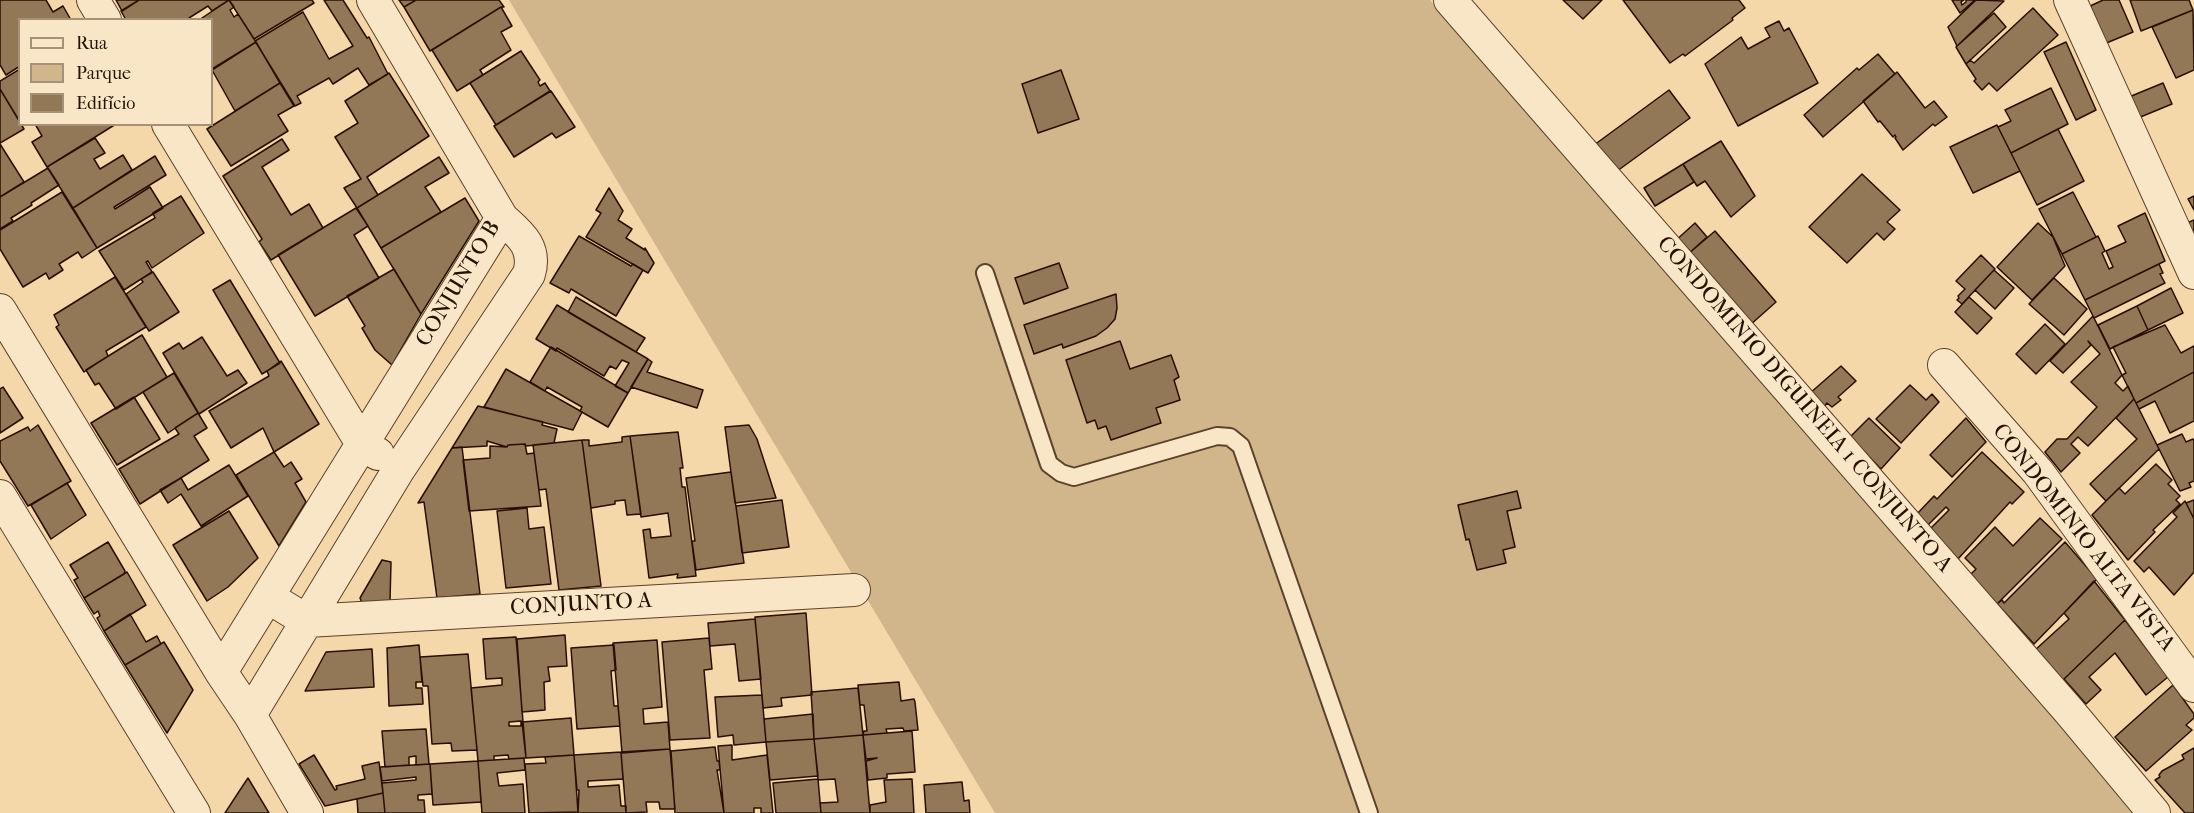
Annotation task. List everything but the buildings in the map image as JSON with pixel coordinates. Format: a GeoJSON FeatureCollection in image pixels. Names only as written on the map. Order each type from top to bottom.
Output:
{"type":"FeatureCollection","features":[{"type":"Feature","properties":{"kind":"street"},"geometry":{"type":"LineString","coordinates":[[93,0],[104,18]]}},
{"type":"Feature","properties":{"kind":"street","name":"CONJUNTO B"},"geometry":{"type":"LineString","coordinates":[[221,672],[502,218],[373,0]]}},
{"type":"Feature","properties":{"kind":"street","name":"CONDOMINIO DIGUINEIA 1 CONJUNTO A"},"geometry":{"type":"LineString","coordinates":[[1450,0],[2069,711],[2154,813]]}},
{"type":"Feature","properties":{"kind":"street"},"geometry":{"type":"LineString","coordinates":[[2070,0],[2194,273]]}},
{"type":"Feature","properties":{"kind":"street"},"geometry":{"type":"LineString","coordinates":[[169,126],[362,444],[399,469]]}},
{"type":"Feature","properties":{"kind":"street"},"geometry":{"type":"LineString","coordinates":[[250,715],[399,469],[529,274],[530,247],[525,239],[502,218]]}},
{"type":"Feature","properties":{"kind":"street"},"geometry":{"type":"LineString","coordinates":[[0,310],[221,672],[250,715],[307,813]]}},
{"type":"Feature","properties":{"kind":"street","name":"CONDOMINIO ALTA VISTA"},"geometry":{"type":"LineString","coordinates":[[1944,365],[2038,472],[2194,686]]}},
{"type":"Feature","properties":{"kind":"street"},"geometry":{"type":"LineString","coordinates":[[0,496],[194,813]]}},
{"type":"Feature","properties":{"kind":"street","name":"CONJUNTO A"},"geometry":{"type":"LineString","coordinates":[[307,621],[854,590]]}},
{"type":"Feature","properties":{"kind":"street"},"geometry":{"type":"LineString","coordinates":[[268,597],[307,621]]}},
{"type":"Feature","properties":{"kind":"lane"},"geometry":{"type":"LineString","coordinates":[[985,273],[1049,464],[1061,473],[1074,477],[1216,436],[1230,437],[1241,446],[1369,813]]}},
{"type":"Feature","properties":{"kind":"green space"},"geometry":{"type":"Polygon","coordinates":[[[509,0],[1430,0],[2156,813],[995,813],[509,0]]]}}]}
